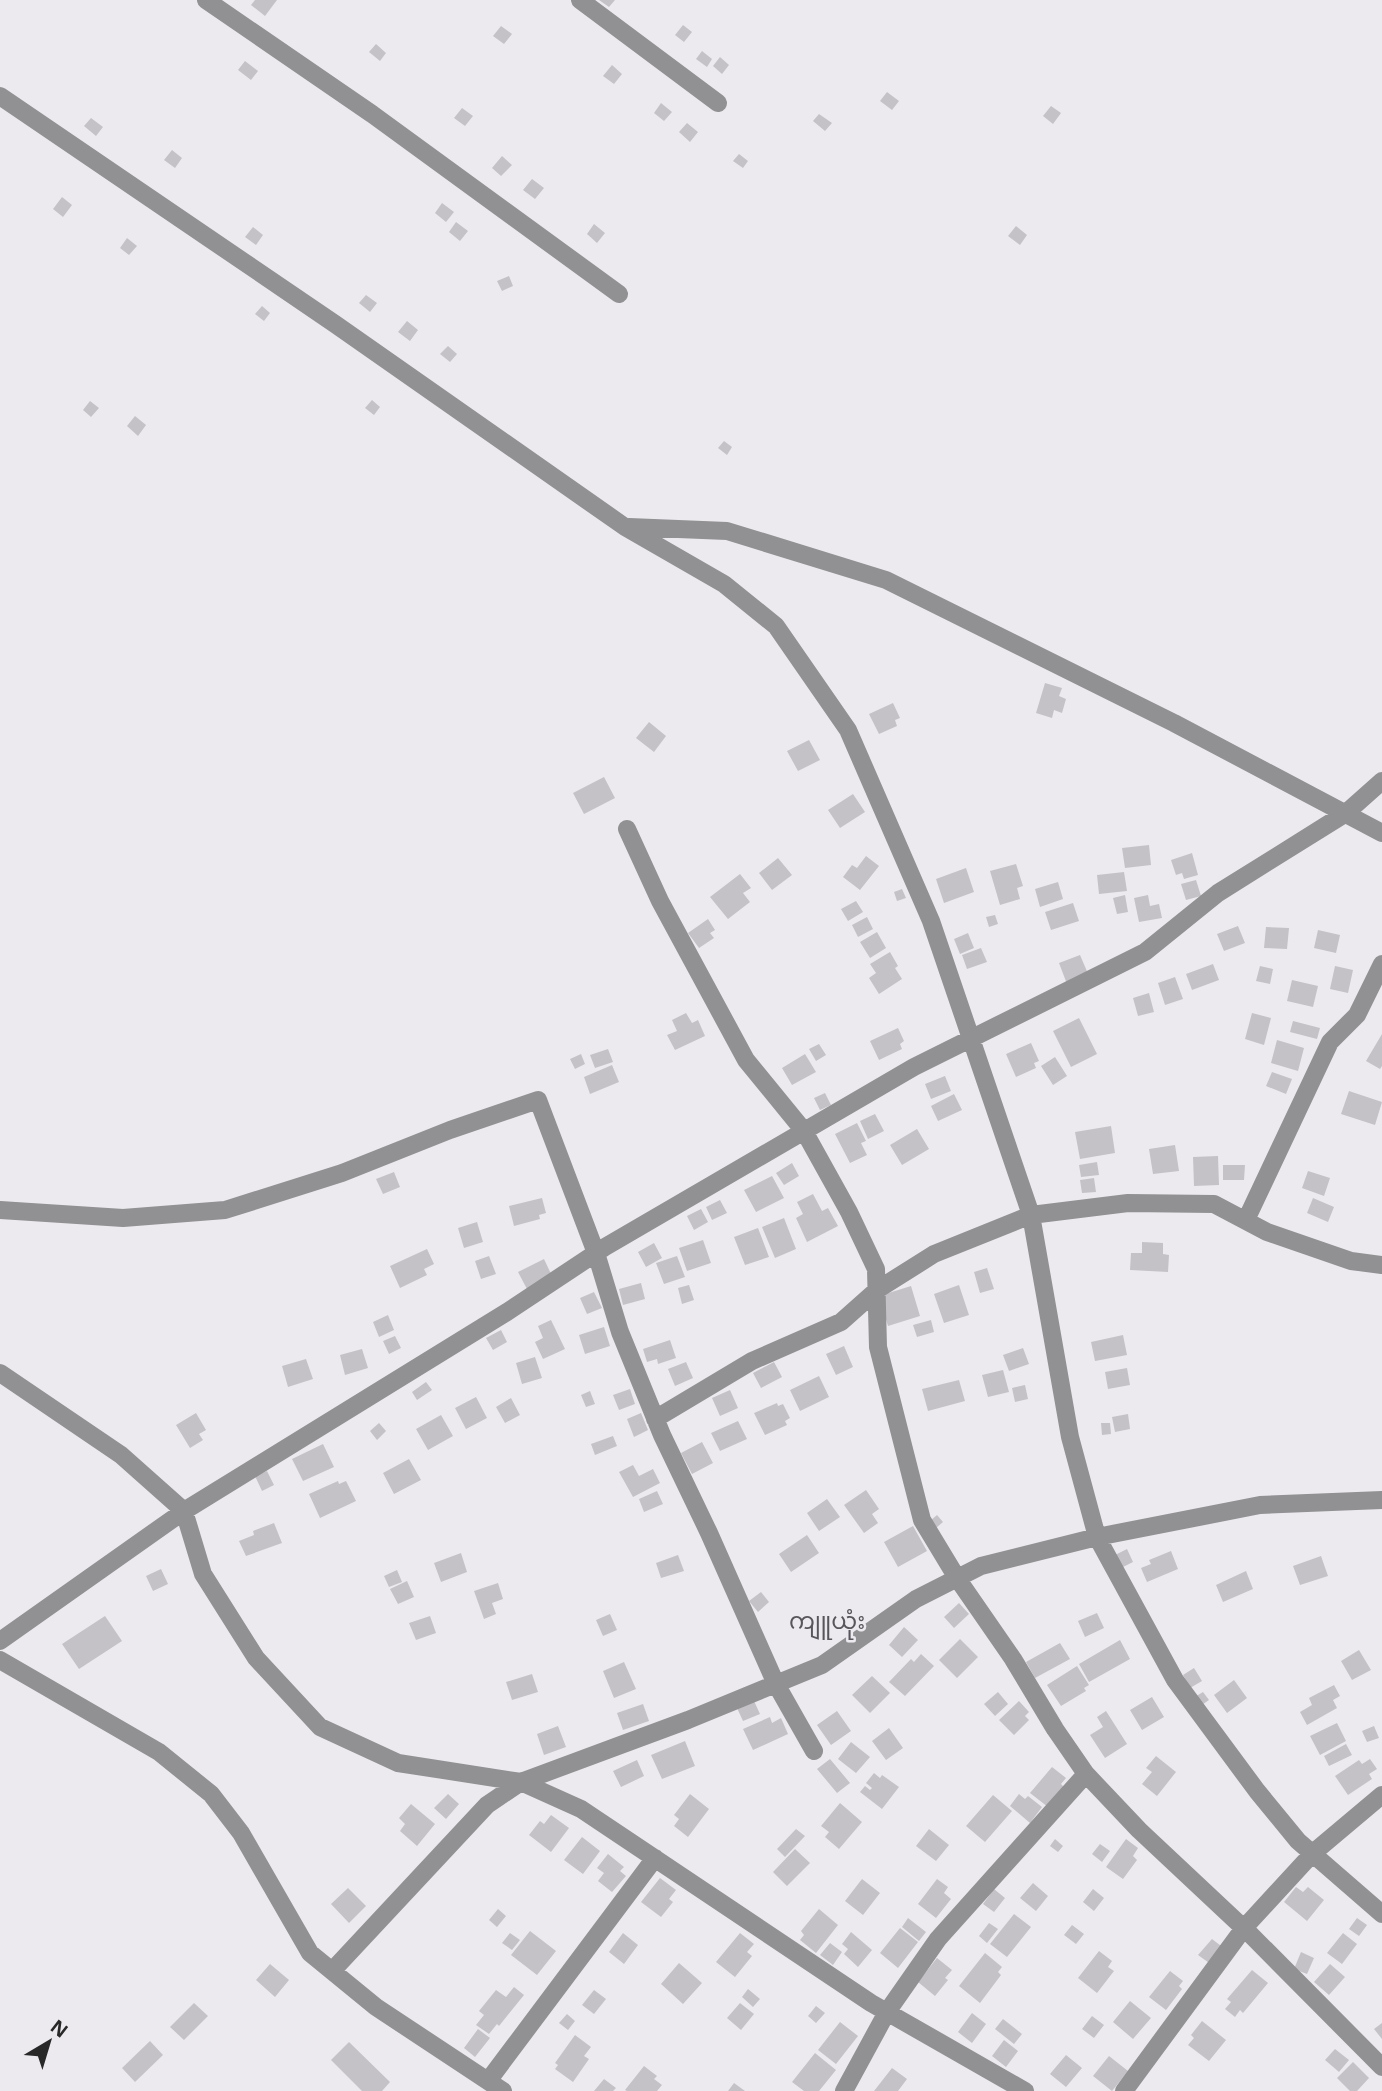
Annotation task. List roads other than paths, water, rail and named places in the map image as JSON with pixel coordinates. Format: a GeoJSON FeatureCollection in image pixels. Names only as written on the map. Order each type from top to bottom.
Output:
{"type":"FeatureCollection","features":[{"type":"Feature","properties":{"kind":"street"},"geometry":{"type":"LineString","coordinates":[[206,0],[372,114],[619,293]]}},
{"type":"Feature","properties":{"kind":"street"},"geometry":{"type":"LineString","coordinates":[[580,0],[718,103]]}},
{"type":"Feature","properties":{"kind":"street"},"geometry":{"type":"LineString","coordinates":[[0,96],[335,324],[625,527],[724,584],[776,625],[848,730],[931,921],[1031,1215],[1070,1437],[1097,1537],[1175,1680],[1257,1791],[1298,1841],[1382,1914]]}},
{"type":"Feature","properties":{"kind":"street"},"geometry":{"type":"LineString","coordinates":[[625,527],[727,531],[886,580],[1174,723],[1382,833]]}},
{"type":"Feature","properties":{"kind":"street"},"geometry":{"type":"LineString","coordinates":[[0,1641],[184,1511],[507,1312],[596,1253],[914,1067],[1145,952],[1218,893],[1346,813],[1382,781]]}},
{"type":"Feature","properties":{"kind":"street"},"geometry":{"type":"LineString","coordinates":[[627,829],[660,901],[746,1060],[804,1131],[849,1212],[876,1269],[878,1347],[922,1520],[957,1578],[1013,1659],[1086,1774],[1139,1830],[1244,1928],[1382,2067]]}},
{"type":"Feature","properties":{"kind":"street"},"geometry":{"type":"LineString","coordinates":[[1246,1220],[1330,1042],[1357,1015],[1382,964]]}},
{"type":"Feature","properties":{"kind":"street"},"geometry":{"type":"LineString","coordinates":[[0,1210],[123,1218],[225,1210],[342,1173],[450,1130],[538,1100],[596,1253],[620,1332],[655,1419],[776,1684],[814,1751]]}},
{"type":"Feature","properties":{"kind":"street"},"geometry":{"type":"LineString","coordinates":[[655,1419],[752,1361],[841,1322],[877,1290],[934,1254],[1031,1215],[1128,1203],[1214,1203],[1267,1232],[1351,1261],[1382,1265]]}},
{"type":"Feature","properties":{"kind":"street"},"geometry":{"type":"LineString","coordinates":[[0,1373],[121,1455],[184,1511],[203,1574],[256,1658],[320,1727],[398,1763],[521,1782],[581,1809],[887,2012],[1025,2091]]}},
{"type":"Feature","properties":{"kind":"street"},"geometry":{"type":"LineString","coordinates":[[332,1971],[487,1805],[521,1782],[688,1720],[822,1665],[916,1599],[981,1566],[1097,1537],[1260,1505],[1382,1500]]}},
{"type":"Feature","properties":{"kind":"street"},"geometry":{"type":"LineString","coordinates":[[0,1660],[159,1752],[211,1794],[241,1833],[310,1953],[376,2007],[503,2091]]}},
{"type":"Feature","properties":{"kind":"street"},"geometry":{"type":"LineString","coordinates":[[844,2091],[887,2012],[938,1939],[1086,1774]]}},
{"type":"Feature","properties":{"kind":"street"},"geometry":{"type":"LineString","coordinates":[[1124,2091],[1244,1928],[1312,1853],[1382,1795]]}},
{"type":"Feature","properties":{"kind":"street"},"geometry":{"type":"LineString","coordinates":[[488,2081],[655,1858]]}},
{"type":"Feature","properties":{"kind":"district","name":"ကျူယုံး"},"geometry":{"type":"Point","coordinates":[827,1621]}}]}
